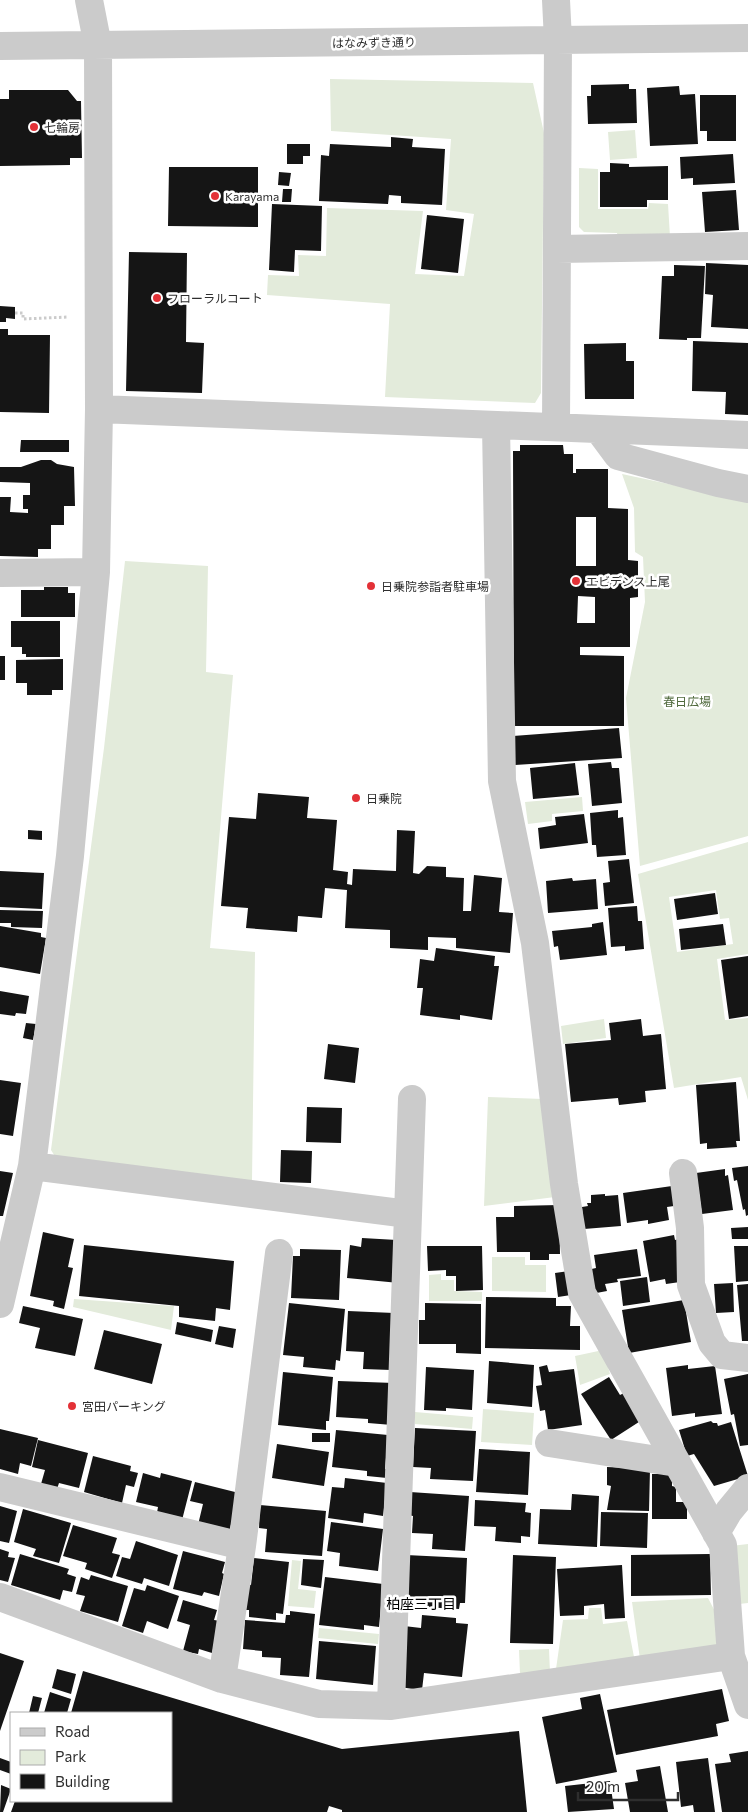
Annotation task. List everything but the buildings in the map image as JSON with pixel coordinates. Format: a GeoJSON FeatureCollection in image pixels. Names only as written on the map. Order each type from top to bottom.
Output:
{"type":"FeatureCollection","features":[{"type":"Feature","properties":{"kind":"street"},"geometry":{"type":"LineString","coordinates":[[0,1304],[6,1252],[32,1166],[70,856],[96,572],[99,409],[98,46],[89,0]]}},
{"type":"Feature","properties":{"kind":"street"},"geometry":{"type":"LineString","coordinates":[[556,0],[558,40],[556,427]]}},
{"type":"Feature","properties":{"kind":"street","name":"はなみずき通り"},"geometry":{"type":"LineString","coordinates":[[0,46],[748,38]]}},
{"type":"Feature","properties":{"kind":"street"},"geometry":{"type":"LineString","coordinates":[[557,249],[748,246]]}},
{"type":"Feature","properties":{"kind":"street"},"geometry":{"type":"LineString","coordinates":[[99,409],[748,435]]}},
{"type":"Feature","properties":{"kind":"street"},"geometry":{"type":"LineString","coordinates":[[496,425],[502,781],[535,943],[564,1184],[582,1293],[723,1545],[731,1656],[748,1705]]}},
{"type":"Feature","properties":{"kind":"street"},"geometry":{"type":"LineString","coordinates":[[598,429],[618,456],[718,483],[748,489]]}},
{"type":"Feature","properties":{"kind":"street"},"geometry":{"type":"LineString","coordinates":[[0,573],[96,572]]}},
{"type":"Feature","properties":{"kind":"street"},"geometry":{"type":"LineString","coordinates":[[391,1706],[412,1099]]}},
{"type":"Feature","properties":{"kind":"street"},"geometry":{"type":"LineString","coordinates":[[32,1166],[408,1214]]}},
{"type":"Feature","properties":{"kind":"street"},"geometry":{"type":"LineString","coordinates":[[683,1173],[690,1228],[692,1285],[712,1343],[722,1355],[748,1358]]}},
{"type":"Feature","properties":{"kind":"street"},"geometry":{"type":"LineString","coordinates":[[222,1678],[242,1546],[278,1253]]}},
{"type":"Feature","properties":{"kind":"street"},"geometry":{"type":"LineString","coordinates":[[550,1443],[677,1463]]}},
{"type":"Feature","properties":{"kind":"street"},"geometry":{"type":"LineString","coordinates":[[0,1487],[242,1546]]}},
{"type":"Feature","properties":{"kind":"street"},"geometry":{"type":"LineString","coordinates":[[716,1533],[744,1490],[748,1488]]}},
{"type":"Feature","properties":{"kind":"street"},"geometry":{"type":"LineString","coordinates":[[0,1596],[222,1678],[319,1704],[391,1706],[731,1656]]}},
{"type":"Feature","properties":{"kind":"path"},"geometry":{"type":"LineString","coordinates":[[15,313],[22,313],[23,319],[99,315]]}},
{"type":"Feature","properties":{"kind":"green space"},"geometry":{"type":"Polygon","coordinates":[[[330,79],[533,83],[544,133],[541,393],[535,403],[385,397],[390,304],[267,295],[268,275],[299,276],[298,255],[326,256],[327,208],[423,211],[415,274],[464,276],[474,214],[446,210],[451,139],[331,131],[330,79]]]}},
{"type":"Feature","properties":{"kind":"green space"},"geometry":{"type":"Polygon","coordinates":[[[635,130],[637,158],[610,160],[608,132],[635,130]]]}},
{"type":"Feature","properties":{"kind":"green space"},"geometry":{"type":"Polygon","coordinates":[[[579,168],[598,169],[598,209],[648,209],[649,203],[668,204],[670,237],[618,239],[617,233],[584,232],[579,227],[579,168]]]}},
{"type":"Feature","properties":{"kind":"green space","name":"春日広場"},"geometry":{"type":"Polygon","coordinates":[[[622,474],[748,501],[748,836],[640,866],[626,698],[645,602],[643,557],[635,552],[634,508],[622,474]]]}},
{"type":"Feature","properties":{"kind":"green space"},"geometry":{"type":"Polygon","coordinates":[[[125,561],[208,566],[206,672],[233,675],[210,948],[255,952],[252,1181],[56,1158],[51,1150],[104,748],[125,561]]]}},
{"type":"Feature","properties":{"kind":"green space"},"geometry":{"type":"Polygon","coordinates":[[[582,797],[583,811],[552,814],[552,821],[528,824],[525,802],[582,797]]]}},
{"type":"Feature","properties":{"kind":"green space"},"geometry":{"type":"Polygon","coordinates":[[[748,842],[748,954],[717,959],[725,1020],[748,1018],[748,1100],[741,1077],[674,1088],[638,874],[748,842]],[[716,890],[669,897],[677,952],[733,944],[729,918],[720,919],[716,890]]]}},
{"type":"Feature","properties":{"kind":"green space"},"geometry":{"type":"Polygon","coordinates":[[[604,1019],[606,1038],[563,1044],[561,1026],[604,1019]]]}},
{"type":"Feature","properties":{"kind":"green space"},"geometry":{"type":"Polygon","coordinates":[[[488,1097],[543,1099],[555,1197],[484,1206],[488,1097]]]}},
{"type":"Feature","properties":{"kind":"green space"},"geometry":{"type":"Polygon","coordinates":[[[492,1257],[525,1257],[525,1265],[546,1265],[546,1292],[492,1291],[492,1257]]]}},
{"type":"Feature","properties":{"kind":"green space"},"geometry":{"type":"Polygon","coordinates":[[[441,1274],[441,1280],[454,1280],[454,1291],[482,1292],[482,1301],[429,1301],[429,1275],[441,1274]]]}},
{"type":"Feature","properties":{"kind":"green space"},"geometry":{"type":"Polygon","coordinates":[[[74,1299],[174,1306],[171,1330],[73,1307],[74,1299]]]}},
{"type":"Feature","properties":{"kind":"green space"},"geometry":{"type":"Polygon","coordinates":[[[603,1350],[610,1374],[580,1385],[575,1356],[603,1350]]]}},
{"type":"Feature","properties":{"kind":"green space"},"geometry":{"type":"Polygon","coordinates":[[[483,1409],[534,1413],[532,1445],[481,1442],[483,1409]]]}},
{"type":"Feature","properties":{"kind":"green space"},"geometry":{"type":"Polygon","coordinates":[[[415,1412],[473,1417],[472,1429],[415,1424],[415,1412]]]}},
{"type":"Feature","properties":{"kind":"green space"},"geometry":{"type":"Polygon","coordinates":[[[748,1544],[748,1603],[739,1604],[731,1546],[748,1544]]]}},
{"type":"Feature","properties":{"kind":"green space"},"geometry":{"type":"Polygon","coordinates":[[[292,1560],[301,1561],[298,1589],[316,1591],[314,1608],[288,1606],[292,1560]]]}},
{"type":"Feature","properties":{"kind":"green space"},"geometry":{"type":"Polygon","coordinates":[[[708,1598],[720,1621],[716,1648],[640,1659],[632,1602],[708,1598]]]}},
{"type":"Feature","properties":{"kind":"green space"},"geometry":{"type":"Polygon","coordinates":[[[589,1608],[601,1608],[603,1624],[627,1621],[635,1662],[556,1669],[563,1620],[588,1619],[589,1608]]]}},
{"type":"Feature","properties":{"kind":"green space"},"geometry":{"type":"Polygon","coordinates":[[[319,1628],[379,1634],[378,1644],[318,1638],[319,1628]]]}},
{"type":"Feature","properties":{"kind":"green space"},"geometry":{"type":"Polygon","coordinates":[[[549,1649],[550,1673],[520,1674],[519,1650],[549,1649]]]}},
{"type":"Feature","properties":{"kind":"place","name":"七輪房"},"geometry":{"type":"Point","coordinates":[34,127]}},
{"type":"Feature","properties":{"kind":"place","name":"Karayama"},"geometry":{"type":"Point","coordinates":[215,196]}},
{"type":"Feature","properties":{"kind":"place","name":"フローラルコート"},"geometry":{"type":"Point","coordinates":[157,298]}},
{"type":"Feature","properties":{"kind":"place","name":"エビデンス上尾"},"geometry":{"type":"Point","coordinates":[576,581]}},
{"type":"Feature","properties":{"kind":"place","name":"日乗院参詣者駐車場"},"geometry":{"type":"Point","coordinates":[371,586]}},
{"type":"Feature","properties":{"kind":"place","name":"日乗院"},"geometry":{"type":"Point","coordinates":[356,798]}},
{"type":"Feature","properties":{"kind":"place","name":"宮田パーキング"},"geometry":{"type":"Point","coordinates":[72,1406]}},
{"type":"Feature","properties":{"kind":"district","name":"柏座三丁目"},"geometry":{"type":"Point","coordinates":[421,1603]}}]}
